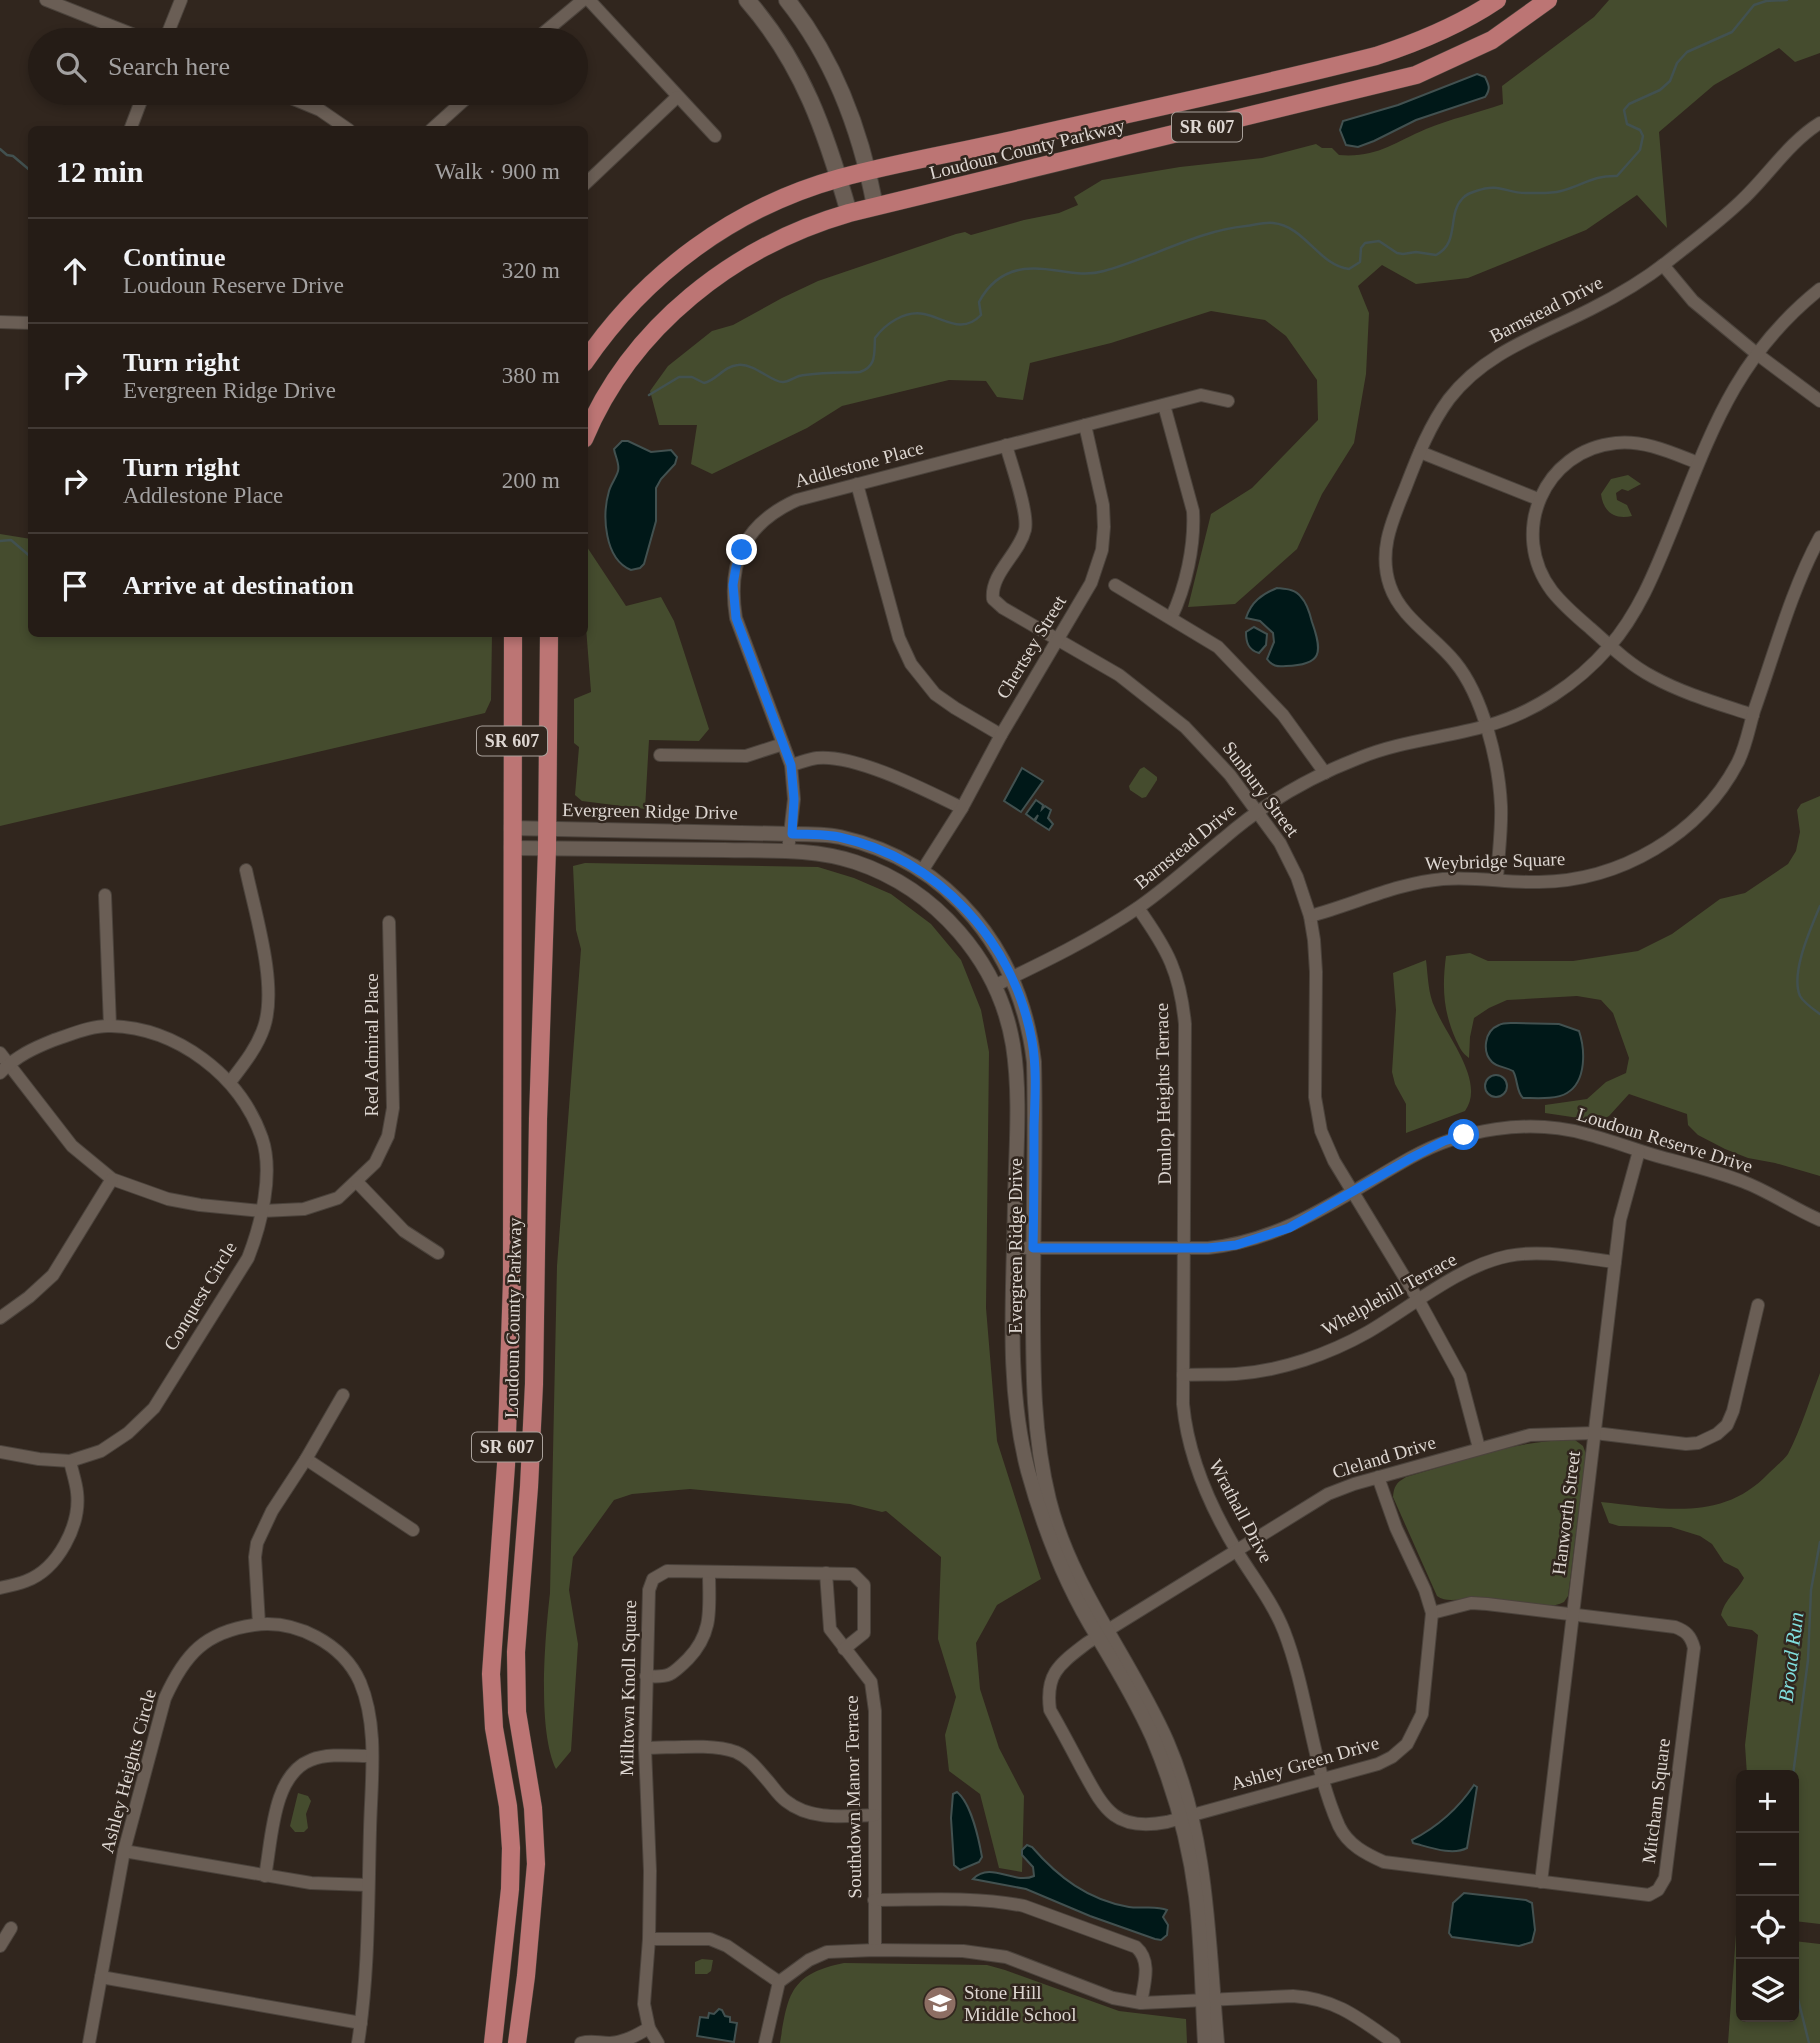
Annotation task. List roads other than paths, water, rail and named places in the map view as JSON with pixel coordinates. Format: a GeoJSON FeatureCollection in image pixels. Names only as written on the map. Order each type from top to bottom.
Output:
{"type":"FeatureCollection","features":[{"type":"Feature","properties":{"kind":"main road"},"geometry":{"type":"LineString","coordinates":[[747,0],[784,48],[816,109],[849,213]]}},
{"type":"Feature","properties":{"kind":"main road"},"geometry":{"type":"LineString","coordinates":[[787,0],[819,47],[838,83],[861,143],[875,206]]}},
{"type":"Feature","properties":{"kind":"main road","name":"Loudoun County Parkway"},"geometry":{"type":"LineString","coordinates":[[588,358],[626,310],[655,280],[690,252],[738,220],[785,197],[839,178],[1376,56],[1430,37],[1497,0]]}},
{"type":"Feature","properties":{"kind":"main road","name":"Loudoun County Parkway"},"geometry":{"type":"LineString","coordinates":[[588,432],[621,373],[654,332],[692,295],[714,277],[763,246],[806,226],[875,206],[1416,75],[1492,40],[1548,0]]}},
{"type":"Feature","properties":{"kind":"main road","name":"Loudoun County Parkway"},"geometry":{"type":"LineString","coordinates":[[493,2043],[510,1889],[511,1849],[508,1806],[494,1728],[491,1674],[506,1465],[510,1344],[513,637]]}},
{"type":"Feature","properties":{"kind":"main road","name":"Loudoun County Parkway"},"geometry":{"type":"LineString","coordinates":[[517,2043],[536,1864],[533,1808],[517,1712],[516,1652],[534,1384],[538,1119],[547,849],[549,637]]}},
{"type":"Feature","properties":{"kind":"street"},"geometry":{"type":"LineString","coordinates":[[46,0],[117,28]]}},
{"type":"Feature","properties":{"kind":"street"},"geometry":{"type":"LineString","coordinates":[[170,28],[181,0]]}},
{"type":"Feature","properties":{"kind":"street"},"geometry":{"type":"LineString","coordinates":[[549,28],[583,0]]}},
{"type":"Feature","properties":{"kind":"street"},"geometry":{"type":"LineString","coordinates":[[589,0],[715,136]]}},
{"type":"Feature","properties":{"kind":"street"},"geometry":{"type":"LineString","coordinates":[[588,180],[677,97]]}},
{"type":"Feature","properties":{"kind":"street"},"geometry":{"type":"LineString","coordinates":[[132,126],[139,105]]}},
{"type":"Feature","properties":{"kind":"street"},"geometry":{"type":"LineString","coordinates":[[308,105],[343,126]]}},
{"type":"Feature","properties":{"kind":"street"},"geometry":{"type":"LineString","coordinates":[[435,126],[459,105]]}},
{"type":"Feature","properties":{"kind":"street","name":"Barnstead Drive"},"geometry":{"type":"LineString","coordinates":[[1486,726],[1466,678],[1443,648],[1415,623],[1398,602],[1387,575],[1385,549],[1388,530],[1431,428],[1449,399],[1490,360],[1517,344],[1591,309],[1663,265],[1740,202],[1800,140],[1820,124]]}},
{"type":"Feature","properties":{"kind":"street"},"geometry":{"type":"LineString","coordinates":[[1663,265],[1693,301],[1820,401]]}},
{"type":"Feature","properties":{"kind":"street","name":"Barnstead Drive"},"geometry":{"type":"LineString","coordinates":[[994,986],[1079,943],[1138,908],[1258,812],[1290,790],[1362,757],[1395,746],[1510,718],[1577,678],[1610,646],[1632,616],[1649,584],[1721,410],[1738,379],[1799,305],[1820,289]]}},
{"type":"Feature","properties":{"kind":"street"},"geometry":{"type":"LineString","coordinates":[[0,322],[28,324]]}},
{"type":"Feature","properties":{"kind":"street","name":"Addlestone Place"},"geometry":{"type":"LineString","coordinates":[[789,851],[794,799],[791,765],[736,618],[733,585],[736,567],[750,535],[778,509],[807,497],[1201,395],[1228,401]]}},
{"type":"Feature","properties":{"kind":"street"},"geometry":{"type":"LineString","coordinates":[[1164,405],[1194,523],[1182,585],[1171,618]]}},
{"type":"Feature","properties":{"kind":"street","name":"Chertsey Street"},"geometry":{"type":"LineString","coordinates":[[922,871],[962,808],[1001,735],[1091,583],[1102,550],[1103,505],[1085,425]]}},
{"type":"Feature","properties":{"kind":"street"},"geometry":{"type":"LineString","coordinates":[[1698,463],[1654,446],[1636,443],[1602,445],[1571,459],[1556,473],[1538,499],[1533,536],[1541,574],[1561,602],[1610,646],[1653,677],[1753,715]]}},
{"type":"Feature","properties":{"kind":"street","name":"Sunbury Street"},"geometry":{"type":"LineString","coordinates":[[1006,445],[1026,520],[1025,528],[996,582],[993,599],[1058,642],[1119,675],[1185,727],[1230,775],[1258,812],[1280,843],[1297,877],[1310,916],[1316,972],[1315,1097],[1321,1131],[1334,1161],[1419,1301],[1460,1376],[1479,1448]]}},
{"type":"Feature","properties":{"kind":"street"},"geometry":{"type":"LineString","coordinates":[[1420,452],[1538,499]]}},
{"type":"Feature","properties":{"kind":"street"},"geometry":{"type":"LineString","coordinates":[[857,484],[898,638],[911,664],[935,694],[1001,735]]}},
{"type":"Feature","properties":{"kind":"street","name":"Weybridge Square"},"geometry":{"type":"LineString","coordinates":[[1310,916],[1410,884],[1445,879],[1539,882],[1591,875],[1618,869],[1668,842],[1709,805],[1739,760],[1799,584],[1820,537]]}},
{"type":"Feature","properties":{"kind":"street"},"geometry":{"type":"LineString","coordinates":[[1115,585],[1218,648],[1283,715],[1325,773]]}},
{"type":"Feature","properties":{"kind":"street"},"geometry":{"type":"LineString","coordinates":[[1486,726],[1499,783],[1501,808],[1497,880]]}},
{"type":"Feature","properties":{"kind":"street"},"geometry":{"type":"LineString","coordinates":[[660,755],[747,756],[783,744]]}},
{"type":"Feature","properties":{"kind":"street"},"geometry":{"type":"LineString","coordinates":[[791,765],[818,758],[840,760],[898,777],[962,808]]}},
{"type":"Feature","properties":{"kind":"street","name":"Evergreen Ridge Drive"},"geometry":{"type":"LineString","coordinates":[[511,828],[837,837],[865,844],[922,871],[953,896],[995,945],[1013,977],[1026,1016],[1034,1062],[1033,1378],[1039,1452],[1056,1524],[1102,1633],[1143,1716],[1186,1817],[1208,2001],[1217,2043]]}},
{"type":"Feature","properties":{"kind":"street","name":"Evergreen Ridge Drive"},"geometry":{"type":"LineString","coordinates":[[511,848],[813,853],[874,869],[911,890],[935,907],[969,943],[994,986],[1009,1027],[1015,1062],[1013,1365],[1020,1434],[1033,1488],[1059,1563],[1102,1633]]}},
{"type":"Feature","properties":{"kind":"street"},"geometry":{"type":"LineString","coordinates":[[230,1082],[253,1051],[265,1026],[268,1004],[267,973],[246,870]]}},
{"type":"Feature","properties":{"kind":"street"},"geometry":{"type":"LineString","coordinates":[[105,895],[110,1026]]}},
{"type":"Feature","properties":{"kind":"street","name":"Dunlop Heights Terrace"},"geometry":{"type":"LineString","coordinates":[[1138,908],[1173,963],[1184,1005],[1184,1248]]}},
{"type":"Feature","properties":{"kind":"street","name":"Red Admiral Place"},"geometry":{"type":"LineString","coordinates":[[3,1063],[72,1146],[112,1179],[168,1199],[262,1211],[304,1209],[338,1198],[375,1163],[388,1136],[393,1108],[389,922]]}},
{"type":"Feature","properties":{"kind":"street","name":"Conquest Circle"},"geometry":{"type":"LineString","coordinates":[[0,1452],[70,1461],[101,1451],[128,1433],[154,1408],[248,1258],[258,1233],[266,1165],[262,1138],[230,1082],[185,1046],[159,1035],[110,1026],[80,1031],[30,1049],[3,1063]]}},
{"type":"Feature","properties":{"kind":"street","name":"Loudoun Reserve Drive"},"geometry":{"type":"LineString","coordinates":[[1014,1248],[1184,1248],[1236,1245],[1289,1228],[1444,1141],[1509,1128],[1556,1128],[1584,1133],[1743,1181],[1820,1220]]}},
{"type":"Feature","properties":{"kind":"street","name":"Hanworth Street"},"geometry":{"type":"LineString","coordinates":[[1541,1882],[1620,1220],[1639,1151]]}},
{"type":"Feature","properties":{"kind":"street"},"geometry":{"type":"LineString","coordinates":[[0,1318],[29,1297],[52,1275],[112,1179]]}},
{"type":"Feature","properties":{"kind":"street"},"geometry":{"type":"LineString","coordinates":[[357,1182],[404,1231],[438,1253]]}},
{"type":"Feature","properties":{"kind":"street","name":"Wrathall Drive"},"geometry":{"type":"LineString","coordinates":[[1184,1248],[1184,1422],[1194,1464],[1203,1487],[1237,1551],[1276,1611],[1307,1708],[1324,1780]]}},
{"type":"Feature","properties":{"kind":"street","name":"Whelplehill Terrace"},"geometry":{"type":"LineString","coordinates":[[1183,1374],[1237,1374],[1304,1360],[1345,1344],[1467,1271],[1510,1256],[1558,1255],[1615,1262]]}},
{"type":"Feature","properties":{"kind":"street","name":"Cleland Drive"},"geometry":{"type":"LineString","coordinates":[[1102,1633],[1328,1494],[1378,1478],[1530,1435],[1595,1433],[1686,1444],[1709,1439],[1727,1425],[1733,1411],[1758,1305]]}},
{"type":"Feature","properties":{"kind":"street"},"geometry":{"type":"LineString","coordinates":[[259,1624],[257,1543],[272,1511],[343,1395]]}},
{"type":"Feature","properties":{"kind":"street"},"geometry":{"type":"LineString","coordinates":[[306,1459],[414,1530]]}},
{"type":"Feature","properties":{"kind":"street"},"geometry":{"type":"LineString","coordinates":[[0,1588],[28,1581],[47,1568],[63,1547],[75,1523],[78,1494],[70,1461]]}},
{"type":"Feature","properties":{"kind":"street","name":"Ashley Green Drive"},"geometry":{"type":"LineString","coordinates":[[1102,1633],[1063,1661],[1053,1675],[1048,1692],[1050,1710],[1102,1805],[1119,1819],[1141,1825],[1186,1817],[1324,1780],[1378,1764],[1392,1757],[1407,1744],[1422,1714],[1432,1613],[1378,1478]]}},
{"type":"Feature","properties":{"kind":"street","name":"Milltown Knoll Square"},"geometry":{"type":"LineString","coordinates":[[658,2043],[649,2028],[644,2004],[650,1871],[645,1748],[646,1676],[649,1590],[653,1579],[667,1571],[853,1574],[864,1585],[864,1633],[844,1649]]}},
{"type":"Feature","properties":{"kind":"street"},"geometry":{"type":"LineString","coordinates":[[646,1676],[663,1677],[674,1674],[699,1647],[706,1634],[709,1617],[709,1572]]}},
{"type":"Feature","properties":{"kind":"street","name":"Southdown Manor Terrace"},"geometry":{"type":"LineString","coordinates":[[826,1573],[830,1629],[871,1682],[875,1711],[875,1950]]}},
{"type":"Feature","properties":{"kind":"street","name":"Mitcham Square"},"geometry":{"type":"LineString","coordinates":[[1324,1780],[1345,1836],[1366,1854],[1384,1861],[1649,1895],[1662,1885],[1688,1699],[1693,1648],[1691,1638],[1683,1630],[1479,1604],[1432,1613]]}},
{"type":"Feature","properties":{"kind":"street","name":"Ashley Heights Circle"},"geometry":{"type":"LineString","coordinates":[[89,2043],[124,1851],[165,1698],[174,1677],[188,1657],[215,1637],[236,1628],[259,1624],[283,1626],[309,1633],[330,1645],[351,1664],[370,1718],[368,1885],[358,2043]]}},
{"type":"Feature","properties":{"kind":"street"},"geometry":{"type":"LineString","coordinates":[[645,1748],[720,1748],[736,1752],[747,1758],[785,1801],[799,1809],[816,1815],[875,1815]]}},
{"type":"Feature","properties":{"kind":"street"},"geometry":{"type":"LineString","coordinates":[[265,1876],[281,1791],[292,1772],[313,1759],[371,1756]]}},
{"type":"Feature","properties":{"kind":"street"},"geometry":{"type":"LineString","coordinates":[[124,1851],[311,1884],[368,1885]]}},
{"type":"Feature","properties":{"kind":"street"},"geometry":{"type":"LineString","coordinates":[[874,1900],[983,1899],[1009,1903],[1136,1947],[1143,1954],[1146,1965],[1141,2003]]}},
{"type":"Feature","properties":{"kind":"street"},"geometry":{"type":"LineString","coordinates":[[0,1946],[11,1928]]}},
{"type":"Feature","properties":{"kind":"street"},"geometry":{"type":"LineString","coordinates":[[649,1939],[710,1939],[727,1946],[779,1982]]}},
{"type":"Feature","properties":{"kind":"street"},"geometry":{"type":"LineString","coordinates":[[765,2043],[779,1982],[809,1960],[827,1952],[875,1950],[986,1953],[1006,1957],[1113,1998],[1141,2003],[1293,1996],[1320,1999],[1347,2010],[1394,2043]]}},
{"type":"Feature","properties":{"kind":"street"},"geometry":{"type":"LineString","coordinates":[[101,1977],[361,2023]]}},
{"type":"Feature","properties":{"kind":"street","name":"Evergreen Ridge Drive"},"geometry":{"type":"LineString","coordinates":[[1205,2043],[1208,2001]]}},
{"type":"Feature","properties":{"kind":"street"},"geometry":{"type":"LineString","coordinates":[[581,2043],[592,2040],[610,2043],[624,2041],[649,2028]]}},
{"type":"Feature","properties":{"kind":"water"},"geometry":{"type":"Polygon","coordinates":[[[1477,74],[1485,77],[1488,82],[1489,89],[1485,97],[1416,120],[1358,147],[1346,145],[1340,130],[1343,121],[1398,105],[1477,74]]]}},
{"type":"Feature","properties":{"kind":"water"},"geometry":{"type":"Polygon","coordinates":[[[622,441],[628,441],[651,452],[671,450],[677,457],[675,464],[656,488],[656,521],[644,564],[631,570],[615,556],[610,546],[606,524],[609,491],[618,468],[614,449],[622,441]]]}},
{"type":"Feature","properties":{"kind":"water"},"geometry":{"type":"Polygon","coordinates":[[[1277,588],[1296,592],[1308,609],[1318,649],[1317,655],[1307,663],[1275,666],[1267,659],[1274,642],[1273,633],[1260,621],[1246,618],[1258,599],[1277,588]]]}},
{"type":"Feature","properties":{"kind":"water"},"geometry":{"type":"Polygon","coordinates":[[[1254,627],[1267,634],[1266,645],[1259,653],[1250,648],[1246,639],[1246,632],[1254,627]]]}},
{"type":"Feature","properties":{"kind":"water"},"geometry":{"type":"Polygon","coordinates":[[[1022,768],[1043,781],[1021,812],[1004,801],[1022,768]]]}},
{"type":"Feature","properties":{"kind":"water"},"geometry":{"type":"Polygon","coordinates":[[[1036,800],[1043,805],[1042,809],[1045,806],[1051,810],[1048,818],[1053,824],[1049,830],[1035,821],[1038,815],[1034,820],[1026,814],[1036,800]]]}},
{"type":"Feature","properties":{"kind":"water"},"geometry":{"type":"Polygon","coordinates":[[[1508,1023],[1559,1024],[1579,1031],[1583,1064],[1578,1081],[1574,1088],[1562,1095],[1551,1098],[1523,1098],[1513,1071],[1496,1065],[1489,1058],[1486,1042],[1490,1032],[1501,1024],[1508,1023]]]}},
{"type":"Feature","properties":{"kind":"water"},"geometry":{"type":"Polygon","coordinates":[[[1496,1075],[1504,1078],[1507,1086],[1504,1094],[1496,1097],[1488,1094],[1485,1086],[1488,1078],[1496,1075]]]}},
{"type":"Feature","properties":{"kind":"water"},"geometry":{"type":"Polygon","coordinates":[[[1474,1785],[1477,1787],[1467,1848],[1448,1851],[1413,1843],[1412,1840],[1454,1810],[1474,1785]]]}},
{"type":"Feature","properties":{"kind":"water"},"geometry":{"type":"Polygon","coordinates":[[[957,1792],[970,1813],[982,1857],[979,1862],[960,1870],[954,1865],[951,1818],[953,1794],[957,1792]]]}},
{"type":"Feature","properties":{"kind":"water"},"geometry":{"type":"Polygon","coordinates":[[[1027,1845],[1063,1877],[1087,1893],[1114,1904],[1167,1910],[1163,1917],[1168,1925],[1167,1935],[1161,1940],[1155,1939],[1026,1889],[973,1879],[987,1872],[1019,1878],[1034,1876],[1033,1867],[1022,1855],[1022,1850],[1027,1845]]]}},
{"type":"Feature","properties":{"kind":"water"},"geometry":{"type":"Polygon","coordinates":[[[1464,1893],[1532,1903],[1535,1930],[1532,1942],[1519,1946],[1452,1937],[1449,1933],[1453,1903],[1464,1893]]]}},
{"type":"Feature","properties":{"kind":"water"},"geometry":{"type":"Polygon","coordinates":[[[719,2009],[725,2016],[730,2017],[730,2022],[737,2023],[734,2042],[697,2036],[700,2017],[708,2018],[709,2013],[714,2014],[719,2009]]]}},
{"type":"Feature","properties":{"kind":"waterway"},"geometry":{"type":"LineString","coordinates":[[649,395],[679,377],[692,377],[704,383],[738,365],[751,367],[783,382],[799,376],[821,373],[860,372],[872,363],[875,338],[890,323],[917,313],[960,325],[967,324],[981,315],[979,302],[987,289],[1010,273],[1034,268],[1084,274],[1104,271],[1209,233],[1228,229],[1266,223],[1284,226],[1294,231],[1329,261],[1349,269],[1360,262],[1361,248],[1365,243],[1379,241],[1397,253],[1436,255],[1448,243],[1458,206],[1470,193],[1492,188],[1520,193],[1553,193],[1601,177],[1617,176],[1640,150],[1643,136],[1640,130],[1627,124],[1624,110],[1629,104],[1660,90],[1670,81],[1677,63],[1687,52],[1732,32],[1754,5],[1766,1],[1787,0]]}},
{"type":"Feature","properties":{"kind":"waterway"},"geometry":{"type":"LineString","coordinates":[[0,149],[28,169]]}},
{"type":"Feature","properties":{"kind":"waterway"},"geometry":{"type":"LineString","coordinates":[[0,541],[11,540],[28,555]]}},
{"type":"Feature","properties":{"kind":"waterway","name":"Broad Run"},"geometry":{"type":"LineString","coordinates":[[1820,906],[1803,951],[1798,975],[1800,996],[1820,1014]]}},
{"type":"Feature","properties":{"kind":"waterway","name":"Broad Run"},"geometry":{"type":"LineString","coordinates":[[1794,1770],[1808,1660],[1811,1590],[1820,1542]]}},
{"type":"Feature","properties":{"kind":"waterway","name":"Broad Run"},"geometry":{"type":"LineString","coordinates":[[1799,2003],[1809,2043]]}},
{"type":"Feature","properties":{"kind":"place","name":"Stone Hill Middle School"},"geometry":{"type":"Point","coordinates":[940,2003]}}]}
